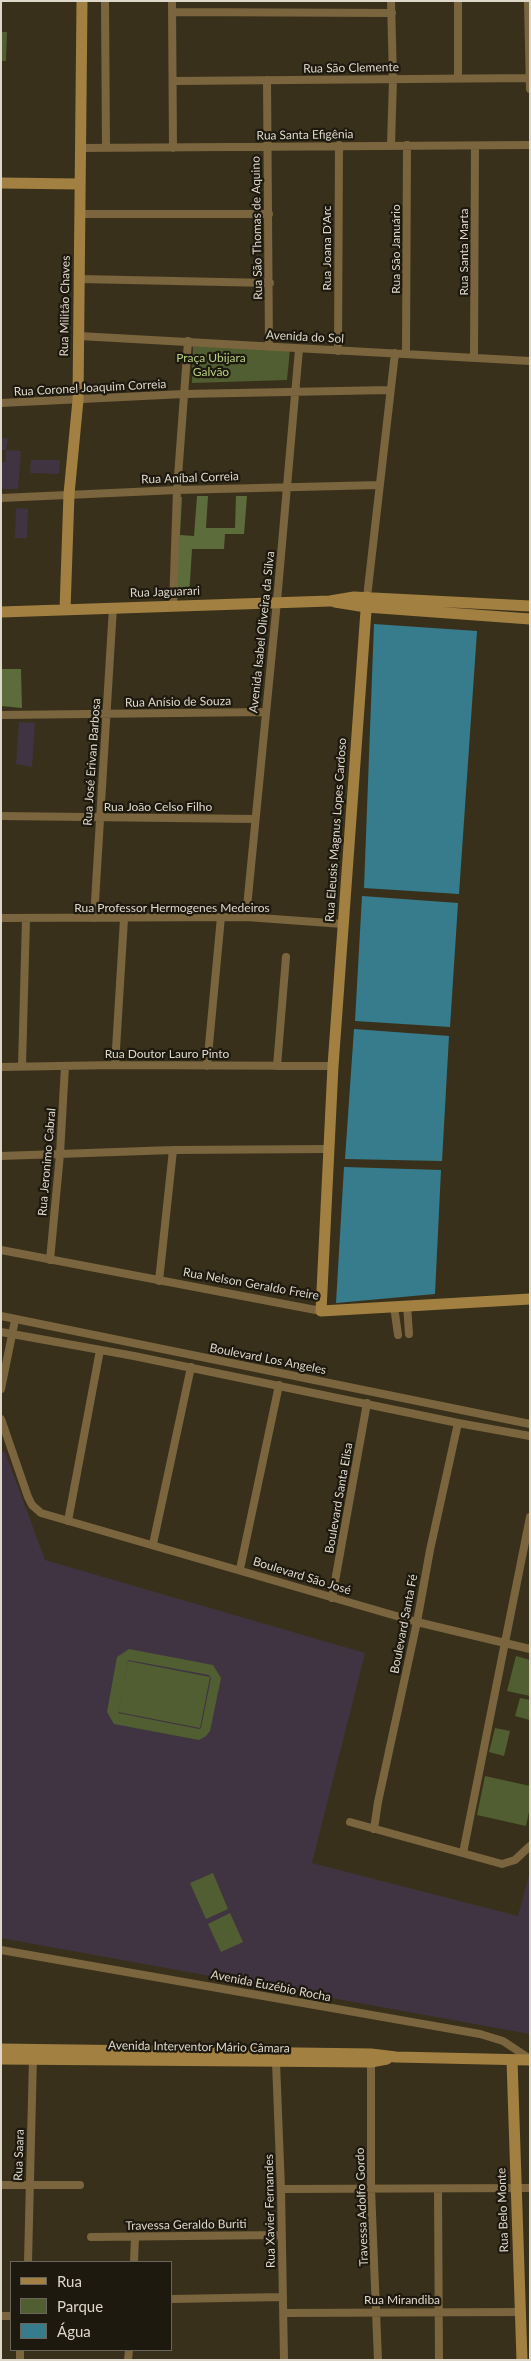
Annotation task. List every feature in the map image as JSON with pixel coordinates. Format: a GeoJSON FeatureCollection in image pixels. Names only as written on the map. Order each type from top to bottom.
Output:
{"type":"FeatureCollection","features":[{"type":"Feature","properties":{"kind":"main road","name":"Rua Militão Chaves"},"geometry":{"type":"LineString","coordinates":[[65,610],[69,494],[78,400],[82,1]]}},
{"type":"Feature","properties":{"kind":"main road"},"geometry":{"type":"LineString","coordinates":[[1,183],[79,184]]}},
{"type":"Feature","properties":{"kind":"main road","name":"Rua Jaguarari"},"geometry":{"type":"LineString","coordinates":[[1,612],[277,601],[530,606]]}},
{"type":"Feature","properties":{"kind":"main road","name":"Rua Jaguarari"},"geometry":{"type":"LineString","coordinates":[[366,602],[530,619]]}},
{"type":"Feature","properties":{"kind":"main road","name":"Rua Eleusis Magnus Lopes Cardoso"},"geometry":{"type":"LineString","coordinates":[[321,1311],[333,1066],[366,602]]}},
{"type":"Feature","properties":{"kind":"main road","name":"Rua Nelson Geraldo Freire"},"geometry":{"type":"LineString","coordinates":[[321,1311],[530,1299]]}},
{"type":"Feature","properties":{"kind":"main road","name":"Avenida Interventor Mário Câmara"},"geometry":{"type":"LineString","coordinates":[[1,2049],[33,2053],[371,2058]]}},
{"type":"Feature","properties":{"kind":"main road","name":"Avenida Interventor Mário Câmara"},"geometry":{"type":"LineString","coordinates":[[1,2059],[33,2053]]}},
{"type":"Feature","properties":{"kind":"main road","name":"Avenida Interventor Mário Câmara"},"geometry":{"type":"LineString","coordinates":[[139,2054],[276,2062],[396,2057],[530,2060]]}},
{"type":"Feature","properties":{"kind":"main road","name":"Rua Belo Monte"},"geometry":{"type":"LineString","coordinates":[[512,2060],[522,2360]]}},
{"type":"Feature","properties":{"kind":"street"},"geometry":{"type":"LineString","coordinates":[[105,1],[106,148]]}},
{"type":"Feature","properties":{"kind":"street"},"geometry":{"type":"LineString","coordinates":[[172,1],[173,148]]}},
{"type":"Feature","properties":{"kind":"street"},"geometry":{"type":"LineString","coordinates":[[391,1],[393,79],[391,145]]}},
{"type":"Feature","properties":{"kind":"street"},"geometry":{"type":"LineString","coordinates":[[458,1],[458,78]]}},
{"type":"Feature","properties":{"kind":"street"},"geometry":{"type":"LineString","coordinates":[[528,1],[530,89]]}},
{"type":"Feature","properties":{"kind":"street"},"geometry":{"type":"LineString","coordinates":[[172,12],[392,13]]}},
{"type":"Feature","properties":{"kind":"street","name":"Rua São Clemente"},"geometry":{"type":"LineString","coordinates":[[174,81],[530,78]]}},
{"type":"Feature","properties":{"kind":"street","name":"Rua São Thomas de Aquino"},"geometry":{"type":"LineString","coordinates":[[267,80],[269,347]]}},
{"type":"Feature","properties":{"kind":"street","name":"Rua Joana D'Arc"},"geometry":{"type":"LineString","coordinates":[[338,351],[339,145]]}},
{"type":"Feature","properties":{"kind":"street","name":"Rua São Januário"},"geometry":{"type":"LineString","coordinates":[[406,354],[407,145]]}},
{"type":"Feature","properties":{"kind":"street","name":"Rua Santa Efigênia"},"geometry":{"type":"LineString","coordinates":[[80,148],[530,145]]}},
{"type":"Feature","properties":{"kind":"street","name":"Rua Santa Marta"},"geometry":{"type":"LineString","coordinates":[[474,357],[475,146]]}},
{"type":"Feature","properties":{"kind":"street"},"geometry":{"type":"LineString","coordinates":[[79,214],[269,214]]}},
{"type":"Feature","properties":{"kind":"street"},"geometry":{"type":"LineString","coordinates":[[79,279],[270,283]]}},
{"type":"Feature","properties":{"kind":"street","name":"Avenida do Sol"},"geometry":{"type":"LineString","coordinates":[[78,336],[530,361]]}},
{"type":"Feature","properties":{"kind":"street"},"geometry":{"type":"LineString","coordinates":[[173,606],[177,490],[188,341]]}},
{"type":"Feature","properties":{"kind":"street","name":"Avenida Isabel Oliveira da Silva"},"geometry":{"type":"LineString","coordinates":[[246,917],[277,601],[299,349]]}},
{"type":"Feature","properties":{"kind":"street","name":"Rua Eleusis Magnus Lopes Cardoso"},"geometry":{"type":"LineString","coordinates":[[366,602],[395,353]]}},
{"type":"Feature","properties":{"kind":"street","name":"Rua Coronel Joaquim Correia"},"geometry":{"type":"LineString","coordinates":[[1,403],[184,394],[390,390]]}},
{"type":"Feature","properties":{"kind":"street","name":"Rua Aníbal Correia"},"geometry":{"type":"LineString","coordinates":[[1,498],[287,486],[379,485]]}},
{"type":"Feature","properties":{"kind":"street","name":"Rua José Erivan Barbosa"},"geometry":{"type":"LineString","coordinates":[[94,918],[113,607]]}},
{"type":"Feature","properties":{"kind":"street","name":"Rua Anísio de Souza"},"geometry":{"type":"LineString","coordinates":[[1,715],[265,712]]}},
{"type":"Feature","properties":{"kind":"street","name":"Rua João Celso Filho"},"geometry":{"type":"LineString","coordinates":[[1,816],[255,819]]}},
{"type":"Feature","properties":{"kind":"street"},"geometry":{"type":"LineString","coordinates":[[207,1066],[221,917]]}},
{"type":"Feature","properties":{"kind":"street","name":"Rua Professor Hermogenes Medeiros"},"geometry":{"type":"LineString","coordinates":[[1,918],[124,919],[246,917],[343,924]]}},
{"type":"Feature","properties":{"kind":"street"},"geometry":{"type":"LineString","coordinates":[[22,1066],[26,918]]}},
{"type":"Feature","properties":{"kind":"street"},"geometry":{"type":"LineString","coordinates":[[115,1065],[124,919]]}},
{"type":"Feature","properties":{"kind":"street"},"geometry":{"type":"LineString","coordinates":[[277,1066],[286,957]]}},
{"type":"Feature","properties":{"kind":"street"},"geometry":{"type":"LineString","coordinates":[[118,1024],[126,1028]]}},
{"type":"Feature","properties":{"kind":"street","name":"Rua Doutor Lauro Pinto"},"geometry":{"type":"LineString","coordinates":[[1,1067],[115,1065],[333,1066]]}},
{"type":"Feature","properties":{"kind":"street","name":"Rua Jeronimo Cabral"},"geometry":{"type":"LineString","coordinates":[[50,1260],[66,1066]]}},
{"type":"Feature","properties":{"kind":"street"},"geometry":{"type":"LineString","coordinates":[[1,1156],[173,1150],[329,1149]]}},
{"type":"Feature","properties":{"kind":"street"},"geometry":{"type":"LineString","coordinates":[[159,1281],[173,1150]]}},
{"type":"Feature","properties":{"kind":"street","name":"Rua Nelson Geraldo Freire"},"geometry":{"type":"LineString","coordinates":[[1,1250],[321,1311]]}},
{"type":"Feature","properties":{"kind":"street"},"geometry":{"type":"LineString","coordinates":[[407,1305],[409,1334]]}},
{"type":"Feature","properties":{"kind":"street"},"geometry":{"type":"LineString","coordinates":[[394,1306],[398,1335]]}},
{"type":"Feature","properties":{"kind":"street","name":"Boulevard Los Angeles"},"geometry":{"type":"LineString","coordinates":[[1,1316],[530,1424]]}},
{"type":"Feature","properties":{"kind":"street"},"geometry":{"type":"LineString","coordinates":[[1,1388],[15,1320]]}},
{"type":"Feature","properties":{"kind":"street","name":"Boulevard Los Angeles"},"geometry":{"type":"LineString","coordinates":[[1,1332],[191,1367],[394,1408],[458,1423],[530,1436]]}},
{"type":"Feature","properties":{"kind":"street"},"geometry":{"type":"LineString","coordinates":[[68,1521],[100,1350]]}},
{"type":"Feature","properties":{"kind":"street"},"geometry":{"type":"LineString","coordinates":[[218,1373],[226,1368],[225,1364],[220,1361]]}},
{"type":"Feature","properties":{"kind":"street"},"geometry":{"type":"LineString","coordinates":[[153,1544],[191,1367]]}},
{"type":"Feature","properties":{"kind":"street"},"geometry":{"type":"LineString","coordinates":[[252,1368],[247,1374],[252,1380]]}},
{"type":"Feature","properties":{"kind":"street"},"geometry":{"type":"LineString","coordinates":[[240,1569],[279,1385]]}},
{"type":"Feature","properties":{"kind":"street"},"geometry":{"type":"LineString","coordinates":[[394,1408],[400,1402],[396,1396]]}},
{"type":"Feature","properties":{"kind":"street","name":"Boulevard Santa Elisa"},"geometry":{"type":"LineString","coordinates":[[332,1598],[367,1403]]}},
{"type":"Feature","properties":{"kind":"street"},"geometry":{"type":"LineString","coordinates":[[429,1416],[426,1408],[431,1404]]}},
{"type":"Feature","properties":{"kind":"street","name":"Boulevard São José"},"geometry":{"type":"LineString","coordinates":[[1,1419],[32,1505],[41,1513],[240,1569],[417,1622],[530,1649]]}},
{"type":"Feature","properties":{"kind":"street","name":"Boulevard Santa Fé"},"geometry":{"type":"LineString","coordinates":[[374,1829],[430,1550],[458,1423]]}},
{"type":"Feature","properties":{"kind":"street"},"geometry":{"type":"LineString","coordinates":[[463,1853],[530,1517]]}},
{"type":"Feature","properties":{"kind":"street"},"geometry":{"type":"LineString","coordinates":[[350,1822],[502,1864],[515,1860],[528,1848],[530,1838]]}},
{"type":"Feature","properties":{"kind":"street","name":"Avenida Euzébio Rocha"},"geometry":{"type":"LineString","coordinates":[[1,1950],[480,2034],[503,2041],[530,2060]]}},
{"type":"Feature","properties":{"kind":"street","name":"Rua Saara"},"geometry":{"type":"LineString","coordinates":[[28,2261],[33,2053]]}},
{"type":"Feature","properties":{"kind":"street","name":"Travessa Adolfo Gordo"},"geometry":{"type":"LineString","coordinates":[[371,2058],[371,2189],[378,2360]]}},
{"type":"Feature","properties":{"kind":"street","name":"Rua Xavier Fernandes"},"geometry":{"type":"LineString","coordinates":[[276,2062],[281,2189],[284,2360]]}},
{"type":"Feature","properties":{"kind":"street"},"geometry":{"type":"LineString","coordinates":[[1,2185],[80,2185]]}},
{"type":"Feature","properties":{"kind":"street"},"geometry":{"type":"LineString","coordinates":[[281,2189],[530,2188]]}},
{"type":"Feature","properties":{"kind":"street"},"geometry":{"type":"LineString","coordinates":[[438,2189],[439,2360]]}},
{"type":"Feature","properties":{"kind":"street","name":"Travessa Geraldo Buriti"},"geometry":{"type":"LineString","coordinates":[[91,2237],[281,2235]]}},
{"type":"Feature","properties":{"kind":"street"},"geometry":{"type":"LineString","coordinates":[[134,2261],[135,2236]]}},
{"type":"Feature","properties":{"kind":"street"},"geometry":{"type":"LineString","coordinates":[[172,2298],[283,2297]]}},
{"type":"Feature","properties":{"kind":"street","name":"Rua Mirandiba"},"geometry":{"type":"LineString","coordinates":[[284,2312],[520,2312]]}},
{"type":"Feature","properties":{"kind":"shaded area"},"geometry":{"type":"Polygon","coordinates":[[[1,438],[8,438],[6,450],[1,450],[1,438]]]}},
{"type":"Feature","properties":{"kind":"shaded area"},"geometry":{"type":"Polygon","coordinates":[[[6,450],[21,451],[18,489],[1,489],[1,462],[5,462],[6,450]]]}},
{"type":"Feature","properties":{"kind":"shaded area"},"geometry":{"type":"Polygon","coordinates":[[[31,460],[60,460],[59,474],[30,473],[31,460]]]}},
{"type":"Feature","properties":{"kind":"shaded area"},"geometry":{"type":"Polygon","coordinates":[[[16,508],[28,509],[27,538],[15,538],[16,508]]]}},
{"type":"Feature","properties":{"kind":"shaded area"},"geometry":{"type":"Polygon","coordinates":[[[19,722],[35,723],[32,767],[16,764],[19,722]]]}},
{"type":"Feature","properties":{"kind":"shaded area"},"geometry":{"type":"Polygon","coordinates":[[[1,1452],[5,1452],[45,1560],[365,1653],[312,1863],[518,1916],[530,1871],[530,2034],[1,1938],[1,1452]]]}},
{"type":"Feature","properties":{"kind":"green space"},"geometry":{"type":"Polygon","coordinates":[[[1,32],[7,32],[6,61],[1,61],[1,32]]]}},
{"type":"Feature","properties":{"kind":"green space","name":"Praça Ubijara Galvão"},"geometry":{"type":"Polygon","coordinates":[[[193,344],[290,349],[287,380],[192,383],[193,344]]]}},
{"type":"Feature","properties":{"kind":"green space"},"geometry":{"type":"Polygon","coordinates":[[[197,496],[208,496],[206,528],[235,528],[236,496],[247,496],[244,534],[225,534],[224,549],[192,549],[189,597],[176,597],[178,497],[182,497],[180,535],[194,536],[197,496]]]}},
{"type":"Feature","properties":{"kind":"green space"},"geometry":{"type":"Polygon","coordinates":[[[1,669],[21,669],[22,708],[1,706],[1,669]]]}},
{"type":"Feature","properties":{"kind":"green space"},"geometry":{"type":"Polygon","coordinates":[[[129,1649],[213,1665],[221,1678],[210,1731],[206,1736],[199,1740],[114,1724],[107,1712],[117,1657],[129,1649]],[[128,1660],[118,1713],[199,1729],[201,1728],[211,1678],[209,1675],[128,1660]]]}},
{"type":"Feature","properties":{"kind":"green space"},"geometry":{"type":"Polygon","coordinates":[[[516,1656],[530,1660],[530,1696],[507,1691],[516,1656]]]}},
{"type":"Feature","properties":{"kind":"green space"},"geometry":{"type":"Polygon","coordinates":[[[128,1661],[210,1677],[200,1728],[118,1712],[128,1661]]]}},
{"type":"Feature","properties":{"kind":"green space"},"geometry":{"type":"Polygon","coordinates":[[[520,1698],[530,1700],[530,1720],[515,1716],[520,1698]]]}},
{"type":"Feature","properties":{"kind":"green space"},"geometry":{"type":"Polygon","coordinates":[[[495,1728],[510,1731],[504,1756],[489,1752],[495,1728]]]}},
{"type":"Feature","properties":{"kind":"green space"},"geometry":{"type":"Polygon","coordinates":[[[485,1776],[530,1786],[530,1807],[526,1826],[477,1815],[485,1776]]]}},
{"type":"Feature","properties":{"kind":"green space"},"geometry":{"type":"Polygon","coordinates":[[[213,1873],[228,1909],[206,1919],[190,1883],[213,1873]]]}},
{"type":"Feature","properties":{"kind":"green space"},"geometry":{"type":"Polygon","coordinates":[[[230,1913],[243,1942],[221,1952],[208,1924],[230,1913]]]}},
{"type":"Feature","properties":{"kind":"water"},"geometry":{"type":"Polygon","coordinates":[[[374,624],[477,631],[459,894],[364,888],[374,624]]]}},
{"type":"Feature","properties":{"kind":"water"},"geometry":{"type":"Polygon","coordinates":[[[362,896],[458,903],[450,1027],[355,1021],[362,896]]]}},
{"type":"Feature","properties":{"kind":"water"},"geometry":{"type":"Polygon","coordinates":[[[354,1029],[449,1036],[442,1161],[345,1159],[354,1029]]]}},
{"type":"Feature","properties":{"kind":"water"},"geometry":{"type":"Polygon","coordinates":[[[344,1167],[441,1170],[435,1294],[336,1303],[344,1167]]]}}]}
